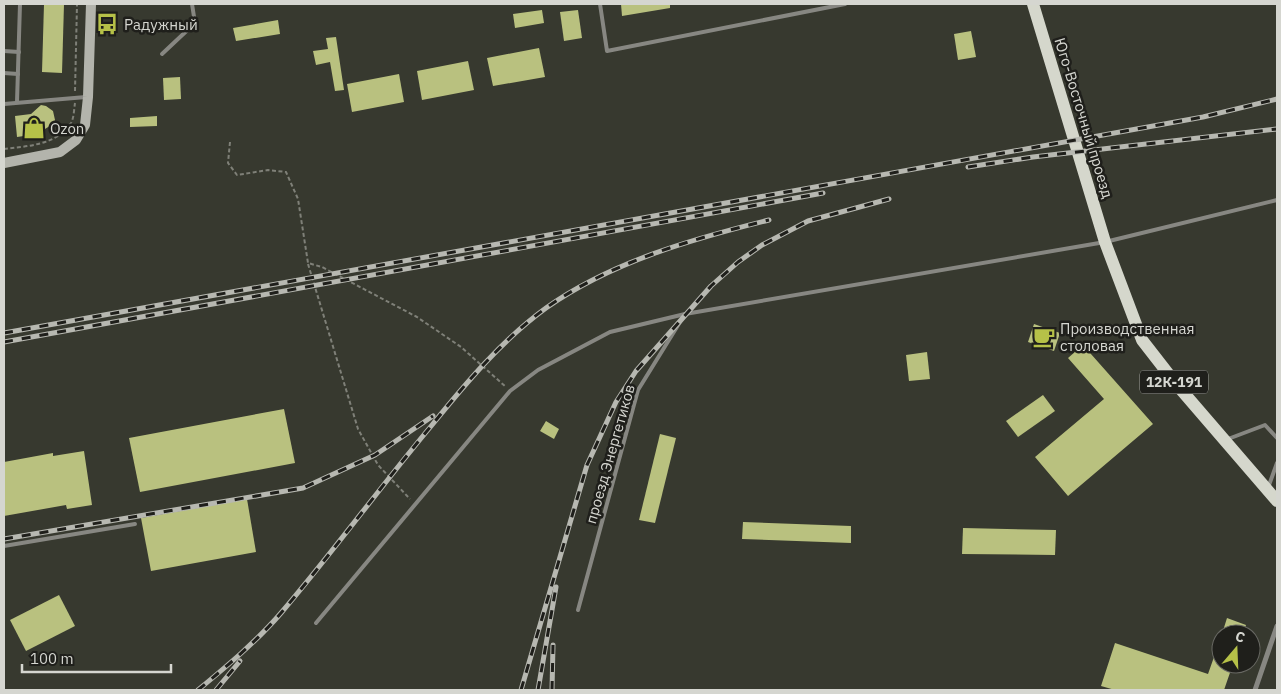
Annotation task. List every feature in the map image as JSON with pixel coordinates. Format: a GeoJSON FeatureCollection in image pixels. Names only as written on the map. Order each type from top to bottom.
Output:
{"type":"FeatureCollection","features":[{"type":"Feature","properties":{"kind":"main road"},"geometry":{"type":"LineString","coordinates":[[4,162],[60,152],[76,140],[85,125],[88,97],[91,4]]}},
{"type":"Feature","properties":{"kind":"main road","name":"Юго-Восточный проезд"},"geometry":{"type":"LineString","coordinates":[[1033,4],[1105,242]]}},
{"type":"Feature","properties":{"kind":"main road","name":"12К-191"},"geometry":{"type":"LineString","coordinates":[[1105,242],[1142,340],[1177,385],[1277,501]]}},
{"type":"Feature","properties":{"kind":"street"},"geometry":{"type":"LineString","coordinates":[[1255,690],[1277,626]]}},
{"type":"Feature","properties":{"kind":"lane"},"geometry":{"type":"LineString","coordinates":[[17,102],[20,4]]}},
{"type":"Feature","properties":{"kind":"lane"},"geometry":{"type":"LineString","coordinates":[[162,54],[195,23],[192,4]]}},
{"type":"Feature","properties":{"kind":"lane"},"geometry":{"type":"LineString","coordinates":[[600,4],[607,51],[845,4]]}},
{"type":"Feature","properties":{"kind":"lane"},"geometry":{"type":"LineString","coordinates":[[4,51],[19,52]]}},
{"type":"Feature","properties":{"kind":"lane"},"geometry":{"type":"LineString","coordinates":[[4,74],[18,74]]}},
{"type":"Feature","properties":{"kind":"lane"},"geometry":{"type":"LineString","coordinates":[[4,104],[88,97]]}},
{"type":"Feature","properties":{"kind":"lane"},"geometry":{"type":"LineString","coordinates":[[316,623],[510,391],[538,370],[610,332],[686,314],[1105,242],[1277,200]]}},
{"type":"Feature","properties":{"kind":"lane","name":"проезд Энергетиков"},"geometry":{"type":"LineString","coordinates":[[578,610],[638,390],[686,314]]}},
{"type":"Feature","properties":{"kind":"lane"},"geometry":{"type":"LineString","coordinates":[[1225,440],[1265,425],[1277,438]]}},
{"type":"Feature","properties":{"kind":"lane"},"geometry":{"type":"LineString","coordinates":[[1267,490],[1277,463]]}},
{"type":"Feature","properties":{"kind":"lane"},"geometry":{"type":"LineString","coordinates":[[4,546],[135,524]]}},
{"type":"Feature","properties":{"kind":"path"},"geometry":{"type":"LineString","coordinates":[[230,142],[228,163],[237,175],[268,170],[286,172],[298,199],[308,263],[358,429],[378,465],[415,505]]}},
{"type":"Feature","properties":{"kind":"path"},"geometry":{"type":"LineString","coordinates":[[308,263],[322,267],[417,318],[461,347],[510,391]]}},
{"type":"Feature","properties":{"kind":"building"},"geometry":{"type":"Polygon","coordinates":[[[44,4],[64,4],[62,73],[42,72],[44,4]]]}},
{"type":"Feature","properties":{"kind":"building"},"geometry":{"type":"Polygon","coordinates":[[[621,4],[670,4],[670,8],[622,16],[621,4]]]}},
{"type":"Feature","properties":{"kind":"building"},"geometry":{"type":"Polygon","coordinates":[[[542,10],[544,23],[515,28],[513,14],[542,10]]]}},
{"type":"Feature","properties":{"kind":"building"},"geometry":{"type":"Polygon","coordinates":[[[578,10],[582,38],[564,41],[560,12],[578,10]]]}},
{"type":"Feature","properties":{"kind":"building"},"geometry":{"type":"Polygon","coordinates":[[[278,20],[280,34],[236,41],[233,28],[278,20]]]}},
{"type":"Feature","properties":{"kind":"building"},"geometry":{"type":"Polygon","coordinates":[[[971,31],[976,57],[958,60],[954,34],[971,31]]]}},
{"type":"Feature","properties":{"kind":"building"},"geometry":{"type":"Polygon","coordinates":[[[336,37],[344,90],[335,91],[330,62],[316,65],[313,51],[328,49],[326,38],[336,37]]]}},
{"type":"Feature","properties":{"kind":"building"},"geometry":{"type":"Polygon","coordinates":[[[539,48],[545,77],[493,86],[487,58],[539,48]]]}},
{"type":"Feature","properties":{"kind":"building"},"geometry":{"type":"Polygon","coordinates":[[[468,61],[474,90],[422,100],[417,71],[468,61]]]}},
{"type":"Feature","properties":{"kind":"building"},"geometry":{"type":"Polygon","coordinates":[[[399,74],[404,102],[352,112],[347,84],[399,74]]]}},
{"type":"Feature","properties":{"kind":"building"},"geometry":{"type":"Polygon","coordinates":[[[180,77],[181,99],[164,100],[163,78],[180,77]]]}},
{"type":"Feature","properties":{"kind":"building"},"geometry":{"type":"Polygon","coordinates":[[[41,105],[53,111],[55,120],[53,124],[45,129],[37,129],[38,134],[17,137],[15,116],[31,114],[41,105]]]}},
{"type":"Feature","properties":{"kind":"building"},"geometry":{"type":"Polygon","coordinates":[[[157,116],[157,126],[130,127],[130,118],[157,116]]]}},
{"type":"Feature","properties":{"kind":"building","name":"Производственная столовая"},"geometry":{"type":"Polygon","coordinates":[[[1034,324],[1060,333],[1054,351],[1028,342],[1034,324]]]}},
{"type":"Feature","properties":{"kind":"building"},"geometry":{"type":"Polygon","coordinates":[[[1083,345],[1153,424],[1068,496],[1035,457],[1104,399],[1068,358],[1083,345]]]}},
{"type":"Feature","properties":{"kind":"building"},"geometry":{"type":"Polygon","coordinates":[[[927,352],[930,379],[909,381],[906,355],[927,352]]]}},
{"type":"Feature","properties":{"kind":"building"},"geometry":{"type":"Polygon","coordinates":[[[1043,395],[1055,411],[1018,437],[1006,421],[1043,395]]]}},
{"type":"Feature","properties":{"kind":"building"},"geometry":{"type":"Polygon","coordinates":[[[284,409],[295,463],[140,492],[129,438],[284,409]]]}},
{"type":"Feature","properties":{"kind":"building"},"geometry":{"type":"Polygon","coordinates":[[[546,421],[559,429],[554,439],[540,431],[546,421]]]}},
{"type":"Feature","properties":{"kind":"building"},"geometry":{"type":"Polygon","coordinates":[[[660,434],[676,438],[655,523],[639,520],[660,434]]]}},
{"type":"Feature","properties":{"kind":"building"},"geometry":{"type":"Polygon","coordinates":[[[84,451],[92,505],[67,509],[66,505],[4,516],[4,462],[53,453],[53,456],[84,451]]]}},
{"type":"Feature","properties":{"kind":"building"},"geometry":{"type":"Polygon","coordinates":[[[247,499],[256,552],[151,571],[141,518],[247,499]]]}},
{"type":"Feature","properties":{"kind":"building"},"geometry":{"type":"Polygon","coordinates":[[[743,522],[851,526],[851,543],[742,539],[743,522]]]}},
{"type":"Feature","properties":{"kind":"building"},"geometry":{"type":"Polygon","coordinates":[[[963,528],[1056,530],[1055,555],[962,554],[963,528]]]}},
{"type":"Feature","properties":{"kind":"building"},"geometry":{"type":"Polygon","coordinates":[[[59,595],[75,626],[26,651],[10,620],[59,595]]]}},
{"type":"Feature","properties":{"kind":"building"},"geometry":{"type":"Polygon","coordinates":[[[1227,618],[1243,624],[1225,624],[1227,618]]]}},
{"type":"Feature","properties":{"kind":"building"},"geometry":{"type":"Polygon","coordinates":[[[1115,643],[1208,674],[1211,666],[1211,674],[1230,674],[1224,690],[1115,690],[1101,686],[1115,643]]]}},
{"type":"Feature","properties":{"kind":"railway"},"geometry":{"type":"LineString","coordinates":[[4,333],[1203,117],[1277,99]]}},
{"type":"Feature","properties":{"kind":"railway"},"geometry":{"type":"LineString","coordinates":[[968,167],[1033,157],[1277,129]]}},
{"type":"Feature","properties":{"kind":"railway"},"geometry":{"type":"LineString","coordinates":[[4,342],[823,193]]}},
{"type":"Feature","properties":{"kind":"railway"},"geometry":{"type":"LineString","coordinates":[[521,690],[587,465],[616,402],[636,371],[711,286],[738,262],[762,245],[808,221],[889,199]]}},
{"type":"Feature","properties":{"kind":"railway"},"geometry":{"type":"LineString","coordinates":[[198,690],[241,653],[281,613],[458,394],[485,363],[530,320],[571,292],[625,265],[682,244],[769,220]]}},
{"type":"Feature","properties":{"kind":"railway"},"geometry":{"type":"LineString","coordinates":[[4,539],[303,488],[375,455],[433,416]]}},
{"type":"Feature","properties":{"kind":"railway"},"geometry":{"type":"LineString","coordinates":[[538,690],[556,587]]}},
{"type":"Feature","properties":{"kind":"railway"},"geometry":{"type":"LineString","coordinates":[[552,690],[553,645]]}},
{"type":"Feature","properties":{"kind":"railway"},"geometry":{"type":"LineString","coordinates":[[216,690],[240,661]]}},
{"type":"Feature","properties":{"kind":"place","name":"Радужный"},"geometry":{"type":"Point","coordinates":[107,24]}},
{"type":"Feature","properties":{"kind":"place","name":"Ozon"},"geometry":{"type":"Point","coordinates":[34,128]}},
{"type":"Feature","properties":{"kind":"place","name":"Производственная столовая"},"geometry":{"type":"Point","coordinates":[1044,337]}}]}
